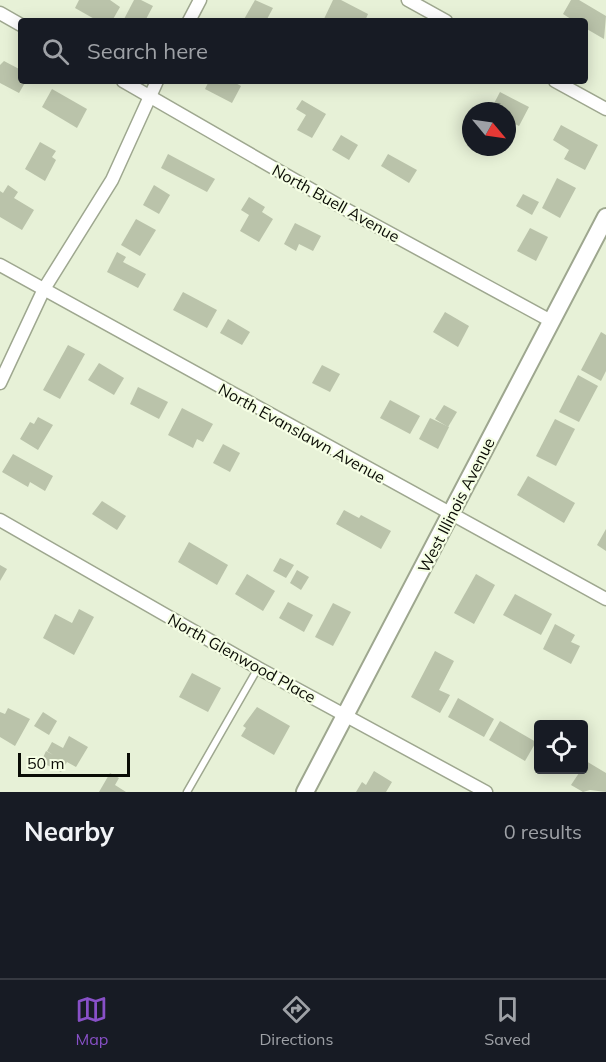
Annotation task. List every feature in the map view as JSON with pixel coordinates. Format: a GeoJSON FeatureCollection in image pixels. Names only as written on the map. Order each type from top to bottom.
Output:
{"type":"FeatureCollection","features":[{"type":"Feature","properties":{"kind":"street"},"geometry":{"type":"LineString","coordinates":[[191,18],[200,0]]}},
{"type":"Feature","properties":{"kind":"street"},"geometry":{"type":"LineString","coordinates":[[408,0],[441,18]]}},
{"type":"Feature","properties":{"kind":"street"},"geometry":{"type":"LineString","coordinates":[[0,13],[18,23]]}},
{"type":"Feature","properties":{"kind":"street","name":"North Buell Avenue"},"geometry":{"type":"LineString","coordinates":[[129,84],[338,205],[551,321]]}},
{"type":"Feature","properties":{"kind":"street"},"geometry":{"type":"LineString","coordinates":[[0,382],[44,290],[112,180],[155,84]]}},
{"type":"Feature","properties":{"kind":"street"},"geometry":{"type":"LineString","coordinates":[[560,84],[606,109]]}},
{"type":"Feature","properties":{"kind":"street","name":"West Illinois Avenue"},"geometry":{"type":"LineString","coordinates":[[305,792],[606,217]]}},
{"type":"Feature","properties":{"kind":"street","name":"North Evanslawn Avenue"},"geometry":{"type":"LineString","coordinates":[[0,265],[451,516],[606,599]]}},
{"type":"Feature","properties":{"kind":"street","name":"North Glenwood Place"},"geometry":{"type":"LineString","coordinates":[[0,520],[258,668],[486,792]]}},
{"type":"Feature","properties":{"kind":"lane"},"geometry":{"type":"LineString","coordinates":[[187,792],[258,668]]}},
{"type":"Feature","properties":{"kind":"building"},"geometry":{"type":"Polygon","coordinates":[[[79,0],[110,0],[120,7],[114,18],[93,18],[75,8],[79,0]]]}},
{"type":"Feature","properties":{"kind":"building"},"geometry":{"type":"Polygon","coordinates":[[[134,0],[141,0],[153,6],[147,18],[125,18],[134,0]]]}},
{"type":"Feature","properties":{"kind":"building"},"geometry":{"type":"Polygon","coordinates":[[[255,0],[273,8],[268,18],[245,18],[255,0]]]}},
{"type":"Feature","properties":{"kind":"building"},"geometry":{"type":"Polygon","coordinates":[[[333,0],[341,0],[368,14],[366,18],[324,18],[333,0]]]}},
{"type":"Feature","properties":{"kind":"building"},"geometry":{"type":"Polygon","coordinates":[[[571,0],[579,0],[606,16],[604,39],[588,30],[588,18],[569,18],[563,14],[571,0]]]}},
{"type":"Feature","properties":{"kind":"building"},"geometry":{"type":"Polygon","coordinates":[[[4,61],[18,68],[18,84],[24,84],[19,93],[0,83],[0,65],[4,61]]]}},
{"type":"Feature","properties":{"kind":"building"},"geometry":{"type":"Polygon","coordinates":[[[208,84],[241,86],[232,103],[205,89],[208,84]]]}},
{"type":"Feature","properties":{"kind":"building"},"geometry":{"type":"Polygon","coordinates":[[[52,89],[87,109],[77,128],[42,107],[52,89]]]}},
{"type":"Feature","properties":{"kind":"building"},"geometry":{"type":"Polygon","coordinates":[[[500,92],[529,107],[519,126],[516,124],[516,102],[495,102],[500,92]]]}},
{"type":"Feature","properties":{"kind":"building"},"geometry":{"type":"Polygon","coordinates":[[[302,100],[326,114],[312,138],[297,130],[306,115],[296,109],[302,100]]]}},
{"type":"Feature","properties":{"kind":"building"},"geometry":{"type":"Polygon","coordinates":[[[561,125],[598,145],[585,170],[564,159],[569,150],[553,140],[561,125]]]}},
{"type":"Feature","properties":{"kind":"building"},"geometry":{"type":"Polygon","coordinates":[[[341,135],[358,145],[349,160],[332,150],[341,135]]]}},
{"type":"Feature","properties":{"kind":"building"},"geometry":{"type":"Polygon","coordinates":[[[40,142],[56,151],[52,157],[56,160],[45,181],[25,169],[40,142]]]}},
{"type":"Feature","properties":{"kind":"building"},"geometry":{"type":"Polygon","coordinates":[[[168,154],[215,179],[207,192],[161,168],[168,154]]]}},
{"type":"Feature","properties":{"kind":"building"},"geometry":{"type":"Polygon","coordinates":[[[388,154],[417,170],[409,183],[381,166],[388,154]]]}},
{"type":"Feature","properties":{"kind":"building"},"geometry":{"type":"Polygon","coordinates":[[[557,178],[576,188],[560,218],[542,208],[557,178]]]}},
{"type":"Feature","properties":{"kind":"building"},"geometry":{"type":"Polygon","coordinates":[[[8,185],[18,192],[14,198],[34,210],[22,230],[0,217],[0,191],[3,193],[8,185]]]}},
{"type":"Feature","properties":{"kind":"building"},"geometry":{"type":"Polygon","coordinates":[[[154,185],[170,195],[159,214],[143,205],[154,185]]]}},
{"type":"Feature","properties":{"kind":"building"},"geometry":{"type":"Polygon","coordinates":[[[523,194],[539,202],[532,215],[516,206],[523,194]]]}},
{"type":"Feature","properties":{"kind":"building"},"geometry":{"type":"Polygon","coordinates":[[[249,197],[265,207],[262,212],[273,219],[259,242],[240,231],[249,215],[241,210],[249,197]]]}},
{"type":"Feature","properties":{"kind":"building"},"geometry":{"type":"Polygon","coordinates":[[[136,219],[156,230],[140,256],[121,245],[136,219]]]}},
{"type":"Feature","properties":{"kind":"building"},"geometry":{"type":"Polygon","coordinates":[[[295,223],[321,236],[313,251],[299,244],[296,251],[284,244],[295,223]]]}},
{"type":"Feature","properties":{"kind":"building"},"geometry":{"type":"Polygon","coordinates":[[[530,228],[548,237],[536,261],[517,251],[530,228]]]}},
{"type":"Feature","properties":{"kind":"building"},"geometry":{"type":"Polygon","coordinates":[[[117,252],[126,257],[123,262],[146,274],[138,288],[107,272],[117,252]]]}},
{"type":"Feature","properties":{"kind":"building"},"geometry":{"type":"Polygon","coordinates":[[[183,292],[217,310],[207,328],[173,310],[183,292]]]}},
{"type":"Feature","properties":{"kind":"building"},"geometry":{"type":"Polygon","coordinates":[[[445,312],[469,326],[458,347],[433,332],[445,312]]]}},
{"type":"Feature","properties":{"kind":"building"},"geometry":{"type":"Polygon","coordinates":[[[228,319],[250,332],[242,345],[220,333],[228,319]]]}},
{"type":"Feature","properties":{"kind":"building"},"geometry":{"type":"Polygon","coordinates":[[[601,332],[606,335],[606,371],[601,381],[581,370],[601,332]]]}},
{"type":"Feature","properties":{"kind":"building"},"geometry":{"type":"Polygon","coordinates":[[[68,345],[85,354],[60,399],[43,390],[68,345]]]}},
{"type":"Feature","properties":{"kind":"building"},"geometry":{"type":"Polygon","coordinates":[[[99,363],[124,378],[114,395],[88,380],[99,363]]]}},
{"type":"Feature","properties":{"kind":"building"},"geometry":{"type":"Polygon","coordinates":[[[322,365],[340,374],[330,392],[312,383],[322,365]]]}},
{"type":"Feature","properties":{"kind":"building"},"geometry":{"type":"Polygon","coordinates":[[[578,375],[598,386],[579,422],[559,412],[578,375]]]}},
{"type":"Feature","properties":{"kind":"building"},"geometry":{"type":"Polygon","coordinates":[[[138,387],[168,402],[159,419],[130,404],[138,387]]]}},
{"type":"Feature","properties":{"kind":"building"},"geometry":{"type":"Polygon","coordinates":[[[390,400],[420,416],[410,434],[380,418],[390,400]]]}},
{"type":"Feature","properties":{"kind":"building"},"geometry":{"type":"Polygon","coordinates":[[[444,405],[457,412],[448,427],[435,419],[444,405]]]}},
{"type":"Feature","properties":{"kind":"building"},"geometry":{"type":"Polygon","coordinates":[[[182,408],[213,424],[203,442],[197,439],[193,448],[168,435],[182,408]]]}},
{"type":"Feature","properties":{"kind":"building"},"geometry":{"type":"Polygon","coordinates":[[[38,417],[53,425],[38,450],[20,439],[30,422],[34,424],[38,417]]]}},
{"type":"Feature","properties":{"kind":"building"},"geometry":{"type":"Polygon","coordinates":[[[430,418],[449,427],[438,449],[419,439],[430,418]]]}},
{"type":"Feature","properties":{"kind":"building"},"geometry":{"type":"Polygon","coordinates":[[[555,419],[575,429],[556,466],[536,456],[555,419]]]}},
{"type":"Feature","properties":{"kind":"building"},"geometry":{"type":"Polygon","coordinates":[[[223,444],[240,453],[230,472],[213,463],[223,444]]]}},
{"type":"Feature","properties":{"kind":"building"},"geometry":{"type":"Polygon","coordinates":[[[13,454],[53,476],[45,491],[30,482],[28,487],[2,472],[13,454]]]}},
{"type":"Feature","properties":{"kind":"building"},"geometry":{"type":"Polygon","coordinates":[[[528,476],[575,503],[564,523],[517,495],[528,476]]]}},
{"type":"Feature","properties":{"kind":"building"},"geometry":{"type":"Polygon","coordinates":[[[102,501],[126,516],[117,530],[92,514],[102,501]]]}},
{"type":"Feature","properties":{"kind":"building"},"geometry":{"type":"Polygon","coordinates":[[[344,510],[359,518],[361,515],[391,531],[381,549],[336,524],[344,510]]]}},
{"type":"Feature","properties":{"kind":"building"},"geometry":{"type":"Polygon","coordinates":[[[606,529],[606,551],[597,545],[606,529]]]}},
{"type":"Feature","properties":{"kind":"building"},"geometry":{"type":"Polygon","coordinates":[[[189,542],[228,565],[217,585],[178,562],[189,542]]]}},
{"type":"Feature","properties":{"kind":"building"},"geometry":{"type":"Polygon","coordinates":[[[280,558],[294,565],[286,578],[273,571],[280,558]]]}},
{"type":"Feature","properties":{"kind":"building"},"geometry":{"type":"Polygon","coordinates":[[[0,565],[7,569],[0,581],[0,565]]]}},
{"type":"Feature","properties":{"kind":"building"},"geometry":{"type":"Polygon","coordinates":[[[297,570],[309,577],[301,590],[290,583],[297,570]]]}},
{"type":"Feature","properties":{"kind":"building"},"geometry":{"type":"Polygon","coordinates":[[[247,574],[275,591],[263,611],[235,594],[247,574]]]}},
{"type":"Feature","properties":{"kind":"building"},"geometry":{"type":"Polygon","coordinates":[[[476,574],[495,585],[474,624],[454,613],[476,574]]]}},
{"type":"Feature","properties":{"kind":"building"},"geometry":{"type":"Polygon","coordinates":[[[515,594],[552,614],[541,635],[503,615],[515,594]]]}},
{"type":"Feature","properties":{"kind":"building"},"geometry":{"type":"Polygon","coordinates":[[[288,602],[313,615],[304,632],[279,618],[288,602]]]}},
{"type":"Feature","properties":{"kind":"building"},"geometry":{"type":"Polygon","coordinates":[[[333,603],[351,612],[333,646],[315,637],[333,603]]]}},
{"type":"Feature","properties":{"kind":"building"},"geometry":{"type":"Polygon","coordinates":[[[79,609],[94,617],[74,655],[43,638],[55,614],[72,623],[79,609]]]}},
{"type":"Feature","properties":{"kind":"building"},"geometry":{"type":"Polygon","coordinates":[[[555,624],[575,635],[571,642],[580,646],[571,664],[543,649],[555,624]]]}},
{"type":"Feature","properties":{"kind":"building"},"geometry":{"type":"Polygon","coordinates":[[[435,651],[454,661],[439,690],[450,695],[440,713],[411,697],[435,651]]]}},
{"type":"Feature","properties":{"kind":"building"},"geometry":{"type":"Polygon","coordinates":[[[192,673],[221,688],[208,712],[179,697],[192,673]]]}},
{"type":"Feature","properties":{"kind":"building"},"geometry":{"type":"Polygon","coordinates":[[[458,698],[494,719],[484,737],[448,717],[458,698]]]}},
{"type":"Feature","properties":{"kind":"building"},"geometry":{"type":"Polygon","coordinates":[[[257,707],[290,726],[274,755],[241,736],[246,728],[243,726],[257,707]]]}},
{"type":"Feature","properties":{"kind":"building"},"geometry":{"type":"Polygon","coordinates":[[[8,708],[30,719],[15,746],[0,737],[0,712],[5,714],[8,708]]]}},
{"type":"Feature","properties":{"kind":"building"},"geometry":{"type":"Polygon","coordinates":[[[43,712],[57,721],[49,735],[34,726],[43,712]]]}},
{"type":"Feature","properties":{"kind":"building"},"geometry":{"type":"Polygon","coordinates":[[[500,721],[534,741],[534,745],[525,761],[489,740],[500,721]]]}},
{"type":"Feature","properties":{"kind":"building"},"geometry":{"type":"Polygon","coordinates":[[[69,736],[88,747],[76,767],[67,762],[61,772],[41,762],[46,751],[53,755],[47,751],[52,742],[63,748],[69,736]]]}},
{"type":"Feature","properties":{"kind":"building"},"geometry":{"type":"Polygon","coordinates":[[[588,762],[606,773],[606,792],[590,790],[583,792],[571,785],[578,774],[588,774],[588,762]]]}},
{"type":"Feature","properties":{"kind":"building"},"geometry":{"type":"Polygon","coordinates":[[[374,771],[392,782],[386,792],[356,792],[362,782],[366,785],[374,771]]]}},
{"type":"Feature","properties":{"kind":"building"},"geometry":{"type":"Polygon","coordinates":[[[110,773],[119,778],[115,785],[126,792],[99,792],[110,773]]]}}]}
